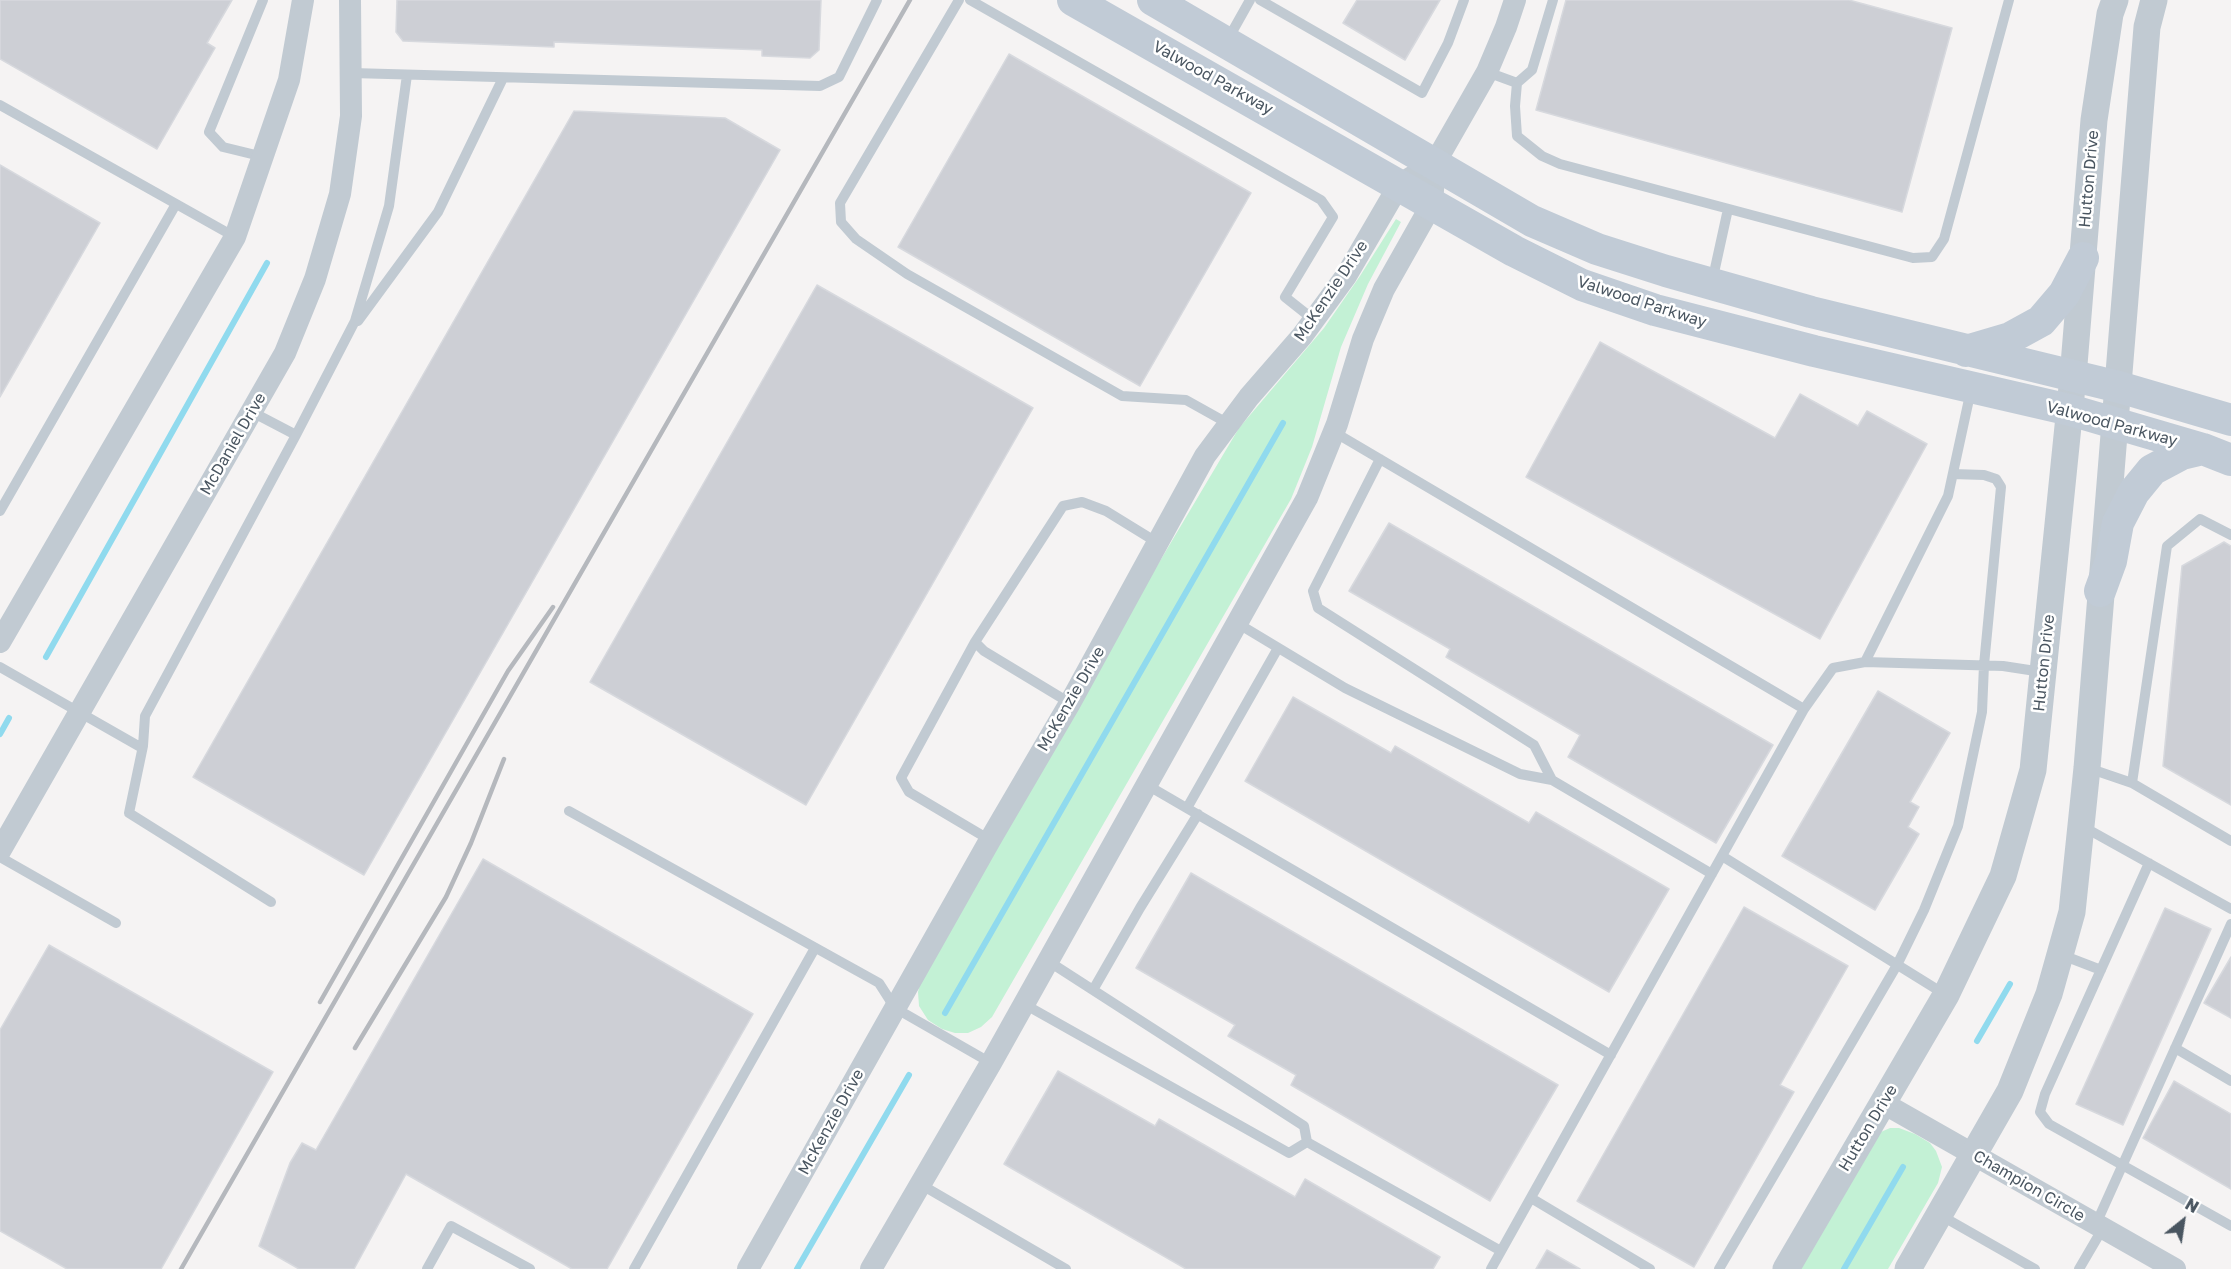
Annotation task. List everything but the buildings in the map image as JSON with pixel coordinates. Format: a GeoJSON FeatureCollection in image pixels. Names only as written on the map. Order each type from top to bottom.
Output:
{"type":"FeatureCollection","features":[{"type":"Feature","properties":{"kind":"main road","name":"Valwood Parkway"},"geometry":{"type":"LineString","coordinates":[[1073,0],[1432,204],[1582,285],[1655,310],[1803,348],[2070,410],[2217,454]]}},
{"type":"Feature","properties":{"kind":"main road"},"geometry":{"type":"LineString","coordinates":[[1153,0],[1532,221],[1580,242],[1666,271],[1811,312],[2119,387],[2231,420]]}},
{"type":"Feature","properties":{"kind":"main road"},"geometry":{"type":"LineString","coordinates":[[1966,351],[2010,338],[2041,321],[2064,294],[2083,258]]}},
{"type":"Feature","properties":{"kind":"main road"},"geometry":{"type":"LineString","coordinates":[[2100,591],[2111,561],[2118,523],[2134,492],[2152,470],[2182,454],[2217,454]]}},
{"type":"Feature","properties":{"kind":"street"},"geometry":{"type":"LineString","coordinates":[[0,642],[235,237],[289,80],[303,0]]}},
{"type":"Feature","properties":{"kind":"street","name":"McDaniel Drive"},"geometry":{"type":"LineString","coordinates":[[0,851],[285,353],[315,279],[340,194],[351,116],[350,0]]}},
{"type":"Feature","properties":{"kind":"street","name":"McKenzie Drive"},"geometry":{"type":"LineString","coordinates":[[871,1269],[991,1063],[1307,498],[1334,432],[1363,339],[1384,289],[1432,204],[1435,163],[1487,72],[1503,36],[1515,0]]}},
{"type":"Feature","properties":{"kind":"street","name":"Hutton Drive"},"geometry":{"type":"LineString","coordinates":[[1786,1269],[1946,995],[2002,876],[2033,770],[2070,410],[2094,120],[2110,14],[2115,0]]}},
{"type":"Feature","properties":{"kind":"street"},"geometry":{"type":"LineString","coordinates":[[1908,1269],[2010,1091],[2049,994],[2072,912],[2087,768],[2147,27],[2154,0]]}},
{"type":"Feature","properties":{"kind":"street","name":"McKenzie Drive"},"geometry":{"type":"LineString","coordinates":[[748,1269],[1070,703],[1205,456],[1249,397],[1302,336],[1346,276],[1399,184],[1435,163]]}},
{"type":"Feature","properties":{"kind":"street","name":"Champion Circle"},"geometry":{"type":"LineString","coordinates":[[1883,1103],[2175,1269]]}},
{"type":"Feature","properties":{"kind":"lane"},"geometry":{"type":"LineString","coordinates":[[263,0],[208,132],[223,147],[264,157]]}},
{"type":"Feature","properties":{"kind":"lane"},"geometry":{"type":"LineString","coordinates":[[352,73],[820,86],[839,77],[877,0]]}},
{"type":"Feature","properties":{"kind":"lane"},"geometry":{"type":"LineString","coordinates":[[959,0],[840,203],[841,222],[856,239],[907,274],[1122,396],[1186,400],[1229,424]]}},
{"type":"Feature","properties":{"kind":"lane"},"geometry":{"type":"LineString","coordinates":[[969,0],[1321,200],[1333,217],[1284,297],[1314,320]]}},
{"type":"Feature","properties":{"kind":"lane"},"geometry":{"type":"LineString","coordinates":[[1226,42],[1250,0]]}},
{"type":"Feature","properties":{"kind":"lane"},"geometry":{"type":"LineString","coordinates":[[1260,0],[1422,93],[1448,43],[1464,0]]}},
{"type":"Feature","properties":{"kind":"lane"},"geometry":{"type":"LineString","coordinates":[[1553,0],[1532,70],[1517,83],[1515,106],[1517,136],[1542,156],[1560,164],[1912,258],[1932,257],[1944,239],[2009,0]]}},
{"type":"Feature","properties":{"kind":"lane"},"geometry":{"type":"LineString","coordinates":[[1487,72],[1517,83]]}},
{"type":"Feature","properties":{"kind":"lane"},"geometry":{"type":"LineString","coordinates":[[272,902],[129,813],[142,748],[145,716],[355,321],[388,206],[407,75]]}},
{"type":"Feature","properties":{"kind":"lane"},"geometry":{"type":"LineString","coordinates":[[348,334],[438,212],[503,78]]}},
{"type":"Feature","properties":{"kind":"lane"},"geometry":{"type":"LineString","coordinates":[[0,105],[235,237]]}},
{"type":"Feature","properties":{"kind":"lane"},"geometry":{"type":"LineString","coordinates":[[0,511],[176,204]]}},
{"type":"Feature","properties":{"kind":"lane"},"geometry":{"type":"LineString","coordinates":[[1712,283],[1728,209]]}},
{"type":"Feature","properties":{"kind":"lane"},"geometry":{"type":"LineString","coordinates":[[1865,662],[1948,496],[1971,388]]}},
{"type":"Feature","properties":{"kind":"lane"},"geometry":{"type":"LineString","coordinates":[[252,412],[296,435]]}},
{"type":"Feature","properties":{"kind":"lane"},"geometry":{"type":"LineString","coordinates":[[1334,432],[1804,710]]}},
{"type":"Feature","properties":{"kind":"lane"},"geometry":{"type":"LineString","coordinates":[[1380,459],[1312,591],[1318,608],[1534,745],[1552,780]]}},
{"type":"Feature","properties":{"kind":"lane"},"geometry":{"type":"LineString","coordinates":[[1719,1269],[1897,965],[1924,910],[1958,826],[1982,712],[1984,665],[2001,487],[1996,479],[1984,475],[1953,474]]}},
{"type":"Feature","properties":{"kind":"lane"},"geometry":{"type":"LineString","coordinates":[[990,840],[909,792],[901,778],[975,642],[1063,506],[1082,502],[1106,511],[1158,543]]}},
{"type":"Feature","properties":{"kind":"lane"},"geometry":{"type":"LineString","coordinates":[[2132,783],[2168,546],[2200,519],[2231,535]]}},
{"type":"Feature","properties":{"kind":"lane"},"geometry":{"type":"LineString","coordinates":[[1237,623],[1345,688],[1520,774],[1552,780],[1712,874]]}},
{"type":"Feature","properties":{"kind":"lane"},"geometry":{"type":"LineString","coordinates":[[975,642],[984,651],[1070,703]]}},
{"type":"Feature","properties":{"kind":"lane"},"geometry":{"type":"LineString","coordinates":[[1187,808],[1278,648]]}},
{"type":"Feature","properties":{"kind":"lane"},"geometry":{"type":"LineString","coordinates":[[1491,1269],[1804,710],[1833,668],[1865,662],[1984,665],[2043,672]]}},
{"type":"Feature","properties":{"kind":"lane"},"geometry":{"type":"LineString","coordinates":[[0,667],[142,748]]}},
{"type":"Feature","properties":{"kind":"lane"},"geometry":{"type":"LineString","coordinates":[[2087,768],[2132,783],[2231,841]]}},
{"type":"Feature","properties":{"kind":"lane"},"geometry":{"type":"LineString","coordinates":[[1147,785],[1611,1055]]}},
{"type":"Feature","properties":{"kind":"lane"},"geometry":{"type":"LineString","coordinates":[[569,811],[879,983],[895,1008],[991,1063]]}},
{"type":"Feature","properties":{"kind":"lane"},"geometry":{"type":"LineString","coordinates":[[1094,990],[1140,908],[1198,814]]}},
{"type":"Feature","properties":{"kind":"lane"},"geometry":{"type":"LineString","coordinates":[[2081,826],[2231,909]]}},
{"type":"Feature","properties":{"kind":"lane"},"geometry":{"type":"LineString","coordinates":[[1722,856],[1946,995]]}},
{"type":"Feature","properties":{"kind":"lane"},"geometry":{"type":"LineString","coordinates":[[0,857],[116,923]]}},
{"type":"Feature","properties":{"kind":"lane"},"geometry":{"type":"LineString","coordinates":[[2149,863],[2045,1094],[2040,1112],[2049,1124],[2231,1226]]}},
{"type":"Feature","properties":{"kind":"lane"},"geometry":{"type":"LineString","coordinates":[[2079,1269],[2100,1226],[2123,1164],[2231,924]]}},
{"type":"Feature","properties":{"kind":"lane"},"geometry":{"type":"LineString","coordinates":[[634,1269],[815,948]]}},
{"type":"Feature","properties":{"kind":"lane"},"geometry":{"type":"LineString","coordinates":[[2060,954],[2101,970]]}},
{"type":"Feature","properties":{"kind":"lane"},"geometry":{"type":"LineString","coordinates":[[1048,961],[1304,1126],[1307,1142]]}},
{"type":"Feature","properties":{"kind":"lane"},"geometry":{"type":"LineString","coordinates":[[1024,1004],[1289,1153],[1307,1142]]}},
{"type":"Feature","properties":{"kind":"lane"},"geometry":{"type":"LineString","coordinates":[[2175,1048],[2231,1081]]}},
{"type":"Feature","properties":{"kind":"lane"},"geometry":{"type":"LineString","coordinates":[[1307,1142],[1501,1251]]}},
{"type":"Feature","properties":{"kind":"lane"},"geometry":{"type":"LineString","coordinates":[[920,1184],[1066,1269]]}},
{"type":"Feature","properties":{"kind":"lane"},"geometry":{"type":"LineString","coordinates":[[1531,1198],[1650,1269]]}},
{"type":"Feature","properties":{"kind":"lane"},"geometry":{"type":"LineString","coordinates":[[1939,1215],[2035,1269]]}},
{"type":"Feature","properties":{"kind":"lane"},"geometry":{"type":"LineString","coordinates":[[427,1269],[451,1226],[530,1269]]}},
{"type":"Feature","properties":{"kind":"green space"},"geometry":{"type":"Polygon","coordinates":[[[1396,219],[1401,222],[1368,284],[1341,347],[1312,447],[1291,499],[992,1017],[981,1027],[968,1033],[955,1033],[942,1029],[928,1020],[919,1006],[918,992],[922,975],[1110,645],[1239,428],[1324,328],[1396,219]]]}},
{"type":"Feature","properties":{"kind":"green space"},"geometry":{"type":"Polygon","coordinates":[[[1890,1128],[1899,1128],[1915,1134],[1930,1143],[1942,1167],[1938,1183],[1888,1269],[1796,1269],[1874,1135],[1890,1128]]]}},
{"type":"Feature","properties":{"kind":"waterway"},"geometry":{"type":"LineString","coordinates":[[46,657],[267,263]]}},
{"type":"Feature","properties":{"kind":"waterway"},"geometry":{"type":"LineString","coordinates":[[945,1013],[1283,423]]}},
{"type":"Feature","properties":{"kind":"waterway"},"geometry":{"type":"LineString","coordinates":[[0,734],[9,718]]}},
{"type":"Feature","properties":{"kind":"waterway"},"geometry":{"type":"LineString","coordinates":[[1977,1041],[2010,984]]}},
{"type":"Feature","properties":{"kind":"waterway"},"geometry":{"type":"LineString","coordinates":[[797,1269],[909,1075]]}},
{"type":"Feature","properties":{"kind":"waterway"},"geometry":{"type":"LineString","coordinates":[[1844,1269],[1903,1167]]}},
{"type":"Feature","properties":{"kind":"railway"},"geometry":{"type":"LineString","coordinates":[[181,1269],[910,0]]}},
{"type":"Feature","properties":{"kind":"railway"},"geometry":{"type":"LineString","coordinates":[[320,1002],[508,671],[553,607]]}},
{"type":"Feature","properties":{"kind":"railway"},"geometry":{"type":"LineString","coordinates":[[355,1048],[446,897],[471,843],[504,759]]}}]}
